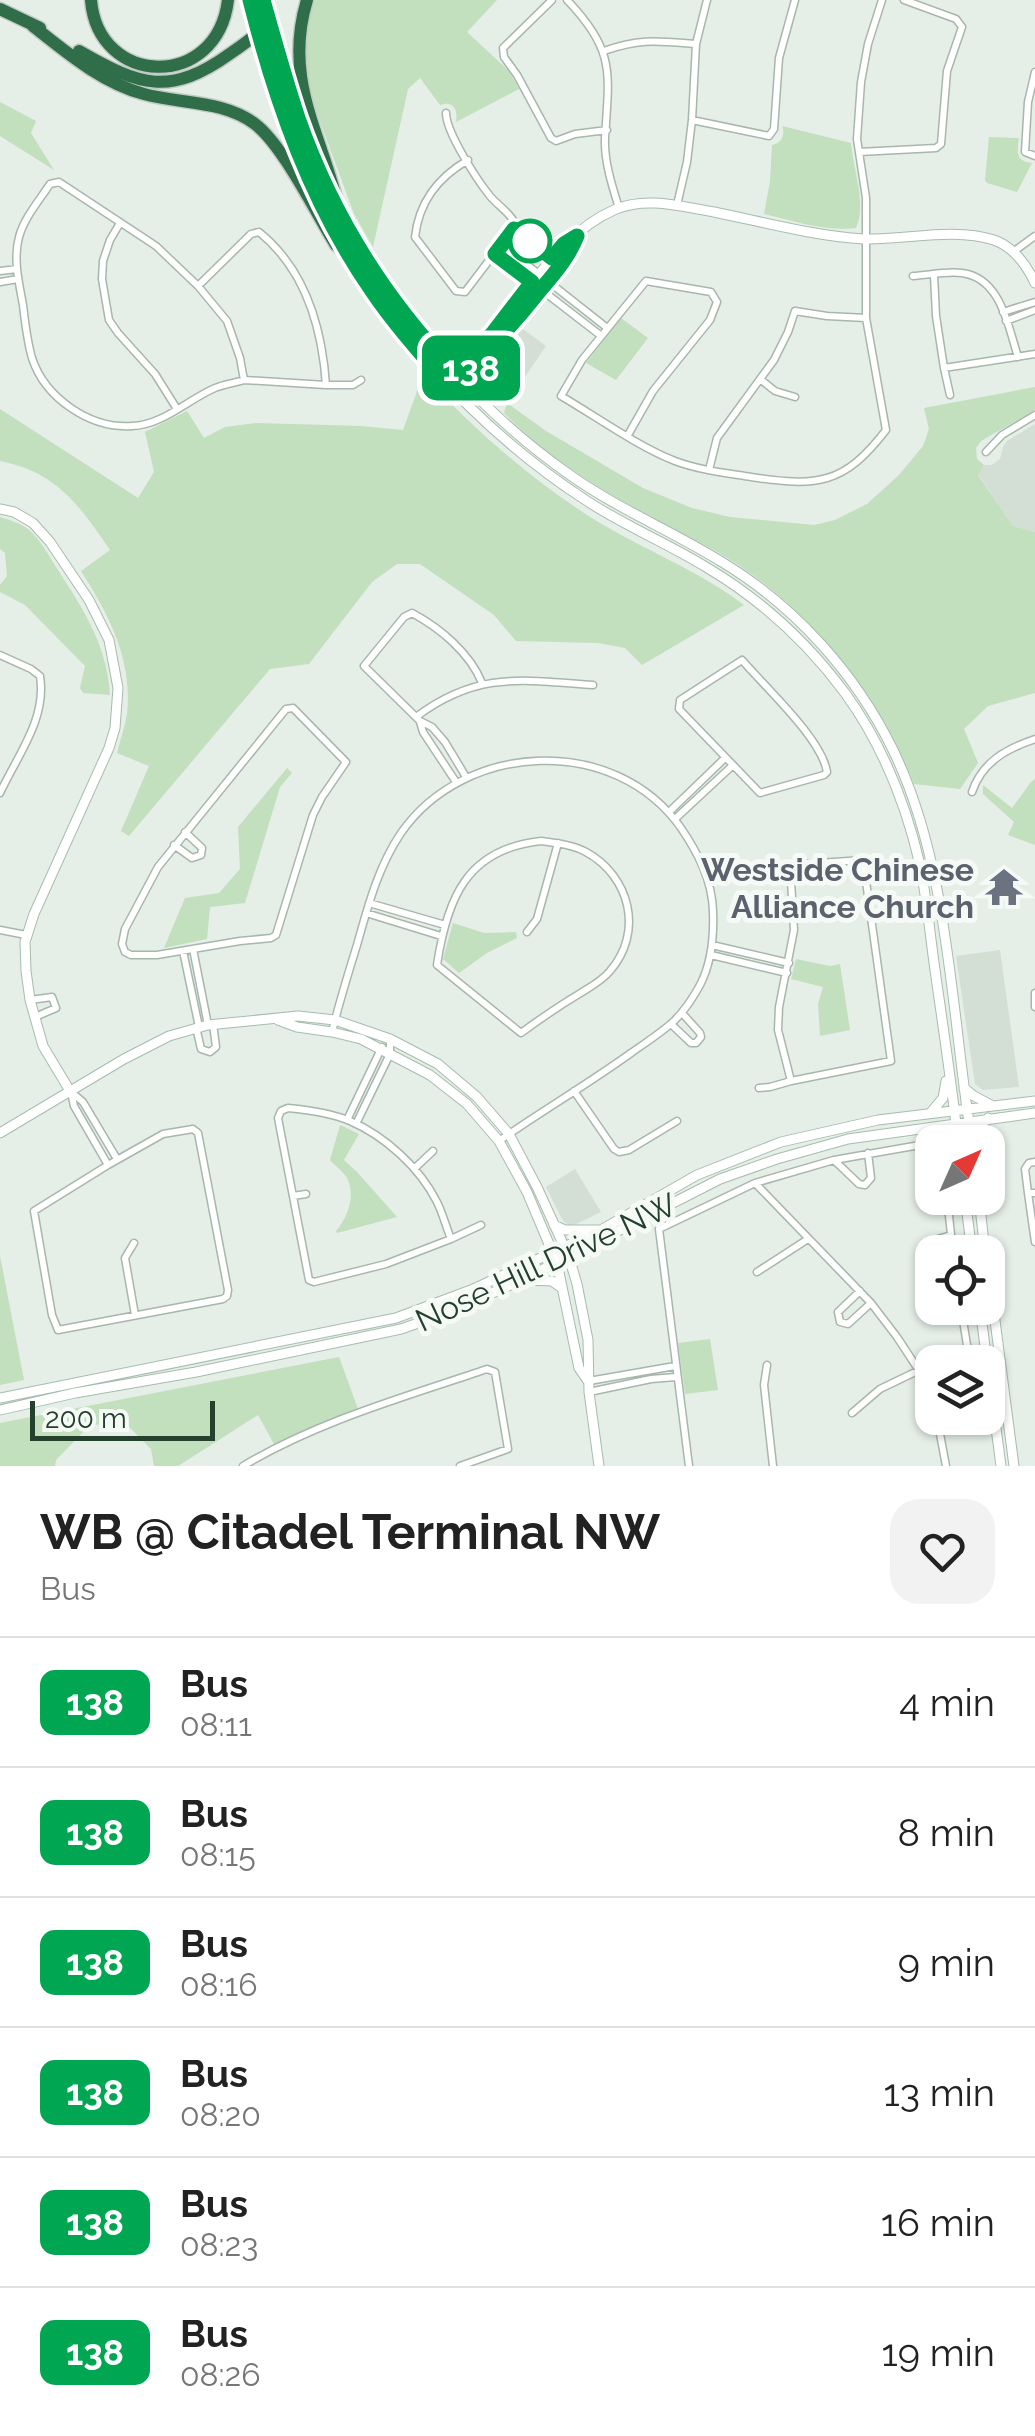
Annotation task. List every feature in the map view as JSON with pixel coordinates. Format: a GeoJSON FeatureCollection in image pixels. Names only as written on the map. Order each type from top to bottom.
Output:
{"type":"FeatureCollection","features":[{"type":"Feature","properties":{"kind":"highway"},"geometry":{"type":"LineString","coordinates":[[91,0],[97,25],[108,44],[127,59],[158,67],[181,64],[200,55],[220,29],[228,0]]}},
{"type":"Feature","properties":{"kind":"highway"},"geometry":{"type":"LineString","coordinates":[[306,0],[299,42],[301,86],[340,214]]}},
{"type":"Feature","properties":{"kind":"highway"},"geometry":{"type":"LineString","coordinates":[[0,9],[125,76],[161,82],[185,79],[208,68],[259,32],[266,22],[265,7]]}},
{"type":"Feature","properties":{"kind":"highway"},"geometry":{"type":"LineString","coordinates":[[33,26],[117,84],[146,95],[224,109],[253,123],[273,143],[336,245],[347,253]]}},
{"type":"Feature","properties":{"kind":"main road"},"geometry":{"type":"LineString","coordinates":[[250,0],[290,132],[313,187],[347,253],[374,294],[447,383],[507,441],[556,481],[749,595],[807,648],[845,694],[884,760],[915,845],[956,1125]]}},
{"type":"Feature","properties":{"kind":"main road"},"geometry":{"type":"LineString","coordinates":[[265,7],[299,120],[340,214],[383,285],[420,334],[491,410],[542,454],[588,487],[713,556],[756,585],[805,628],[860,694],[906,778],[925,834],[937,890],[969,1125]]}},
{"type":"Feature","properties":{"kind":"main road"},"geometry":{"type":"LineString","coordinates":[[456,374],[474,364],[499,341],[564,244],[619,208],[650,202],[832,235],[975,236],[998,242],[1013,252],[1027,266],[1035,283]]}},
{"type":"Feature","properties":{"kind":"main road"},"geometry":{"type":"LineString","coordinates":[[447,383],[540,282]]}},
{"type":"Feature","properties":{"kind":"main road"},"geometry":{"type":"LineString","coordinates":[[474,364],[473,380],[491,410]]}},
{"type":"Feature","properties":{"kind":"main road"},"geometry":{"type":"LineString","coordinates":[[0,509],[14,512],[33,524],[50,542],[89,600],[109,640],[118,688],[109,748],[26,935],[26,971],[34,1017],[44,1046],[70,1091]]}},
{"type":"Feature","properties":{"kind":"main road"},"geometry":{"type":"LineString","coordinates":[[0,1133],[169,1036],[204,1026],[298,1016],[335,1020],[390,1039],[438,1064],[477,1097],[509,1134],[538,1186],[566,1252],[588,1340],[589,1386],[600,1466]]}},
{"type":"Feature","properties":{"kind":"main road"},"geometry":{"type":"LineString","coordinates":[[276,1019],[298,1028],[361,1040],[430,1076],[467,1104],[499,1141],[555,1258],[579,1368],[589,1386]]}},
{"type":"Feature","properties":{"kind":"main road"},"geometry":{"type":"LineString","coordinates":[[930,1113],[941,1102],[949,1074]]}},
{"type":"Feature","properties":{"kind":"main road"},"geometry":{"type":"LineString","coordinates":[[964,1087],[991,1105]]}},
{"type":"Feature","properties":{"kind":"main road","name":"Nose Hill Drive NW"},"geometry":{"type":"LineString","coordinates":[[566,1252],[697,1176],[780,1142],[860,1124],[1035,1101]]}},
{"type":"Feature","properties":{"kind":"main road","name":"Nose Hill Drive NW"},"geometry":{"type":"LineString","coordinates":[[936,1125],[1035,1113]]}},
{"type":"Feature","properties":{"kind":"main road"},"geometry":{"type":"LineString","coordinates":[[982,1125],[988,1118]]}},
{"type":"Feature","properties":{"kind":"main road","name":"Nose Hill Drive NW"},"geometry":{"type":"LineString","coordinates":[[0,1410],[401,1329],[522,1280],[566,1252],[720,1180],[848,1138],[915,1128]]}},
{"type":"Feature","properties":{"kind":"main road"},"geometry":{"type":"LineString","coordinates":[[554,1225],[565,1230],[600,1230]]}},
{"type":"Feature","properties":{"kind":"main road","name":"Nose Hill Drive NW"},"geometry":{"type":"LineString","coordinates":[[0,1398],[396,1318],[555,1258]]}},
{"type":"Feature","properties":{"kind":"main road"},"geometry":{"type":"LineString","coordinates":[[522,1280],[552,1280],[564,1289]]}},
{"type":"Feature","properties":{"kind":"main road"},"geometry":{"type":"LineString","coordinates":[[996,1325],[1014,1466]]}},
{"type":"Feature","properties":{"kind":"main road"},"geometry":{"type":"LineString","coordinates":[[997,1435],[1001,1466]]}},
{"type":"Feature","properties":{"kind":"street"},"geometry":{"type":"LineString","coordinates":[[552,0],[503,48],[504,57],[551,138],[556,141],[607,130]]}},
{"type":"Feature","properties":{"kind":"street"},"geometry":{"type":"LineString","coordinates":[[568,0],[586,19],[604,51],[609,85],[608,166],[619,208]]}},
{"type":"Feature","properties":{"kind":"street"},"geometry":{"type":"LineString","coordinates":[[677,205],[692,120],[696,44],[708,0]]}},
{"type":"Feature","properties":{"kind":"street"},"geometry":{"type":"LineString","coordinates":[[692,120],[769,136],[774,129],[779,58],[795,0]]}},
{"type":"Feature","properties":{"kind":"street"},"geometry":{"type":"LineString","coordinates":[[628,435],[654,392],[710,320],[717,302],[711,292],[646,281],[600,335],[561,396],[628,435],[678,462],[784,482],[809,483],[851,467],[886,430],[866,318],[866,198],[857,139],[861,82],[882,0]]}},
{"type":"Feature","properties":{"kind":"street"},"geometry":{"type":"LineString","coordinates":[[859,152],[936,148],[941,144],[944,89],[962,27],[956,19],[904,0]]}},
{"type":"Feature","properties":{"kind":"street"},"geometry":{"type":"LineString","coordinates":[[604,51],[630,42],[654,40],[696,44]]}},
{"type":"Feature","properties":{"kind":"street"},"geometry":{"type":"LineString","coordinates":[[1035,72],[1028,102],[1025,152],[1035,156]]}},
{"type":"Feature","properties":{"kind":"street"},"geometry":{"type":"LineString","coordinates":[[446,113],[446,124],[468,160],[489,196],[514,218],[516,225],[465,292],[456,291],[415,237],[424,203],[434,186],[468,160]]}},
{"type":"Feature","properties":{"kind":"street"},"geometry":{"type":"LineString","coordinates":[[244,380],[227,320],[198,286],[156,246],[59,182],[50,184],[18,238],[18,279],[33,360],[45,385],[84,415],[109,426],[135,426],[153,422],[218,387],[244,380],[326,384],[362,380]]}},
{"type":"Feature","properties":{"kind":"street"},"geometry":{"type":"LineString","coordinates":[[120,223],[103,261],[109,320],[155,374],[177,409]]}},
{"type":"Feature","properties":{"kind":"street"},"geometry":{"type":"LineString","coordinates":[[198,286],[254,232],[263,234],[289,264],[310,303],[321,338],[326,384]]}},
{"type":"Feature","properties":{"kind":"street"},"geometry":{"type":"LineString","coordinates":[[1013,252],[1035,236]]}},
{"type":"Feature","properties":{"kind":"street"},"geometry":{"type":"LineString","coordinates":[[502,245],[600,335]]}},
{"type":"Feature","properties":{"kind":"street"},"geometry":{"type":"LineString","coordinates":[[495,254],[606,328]]}},
{"type":"Feature","properties":{"kind":"street"},"geometry":{"type":"LineString","coordinates":[[0,271],[17,268]]}},
{"type":"Feature","properties":{"kind":"street"},"geometry":{"type":"LineString","coordinates":[[913,276],[959,272],[974,275],[992,289],[1018,357]]}},
{"type":"Feature","properties":{"kind":"street"},"geometry":{"type":"LineString","coordinates":[[934,275],[936,316],[950,395]]}},
{"type":"Feature","properties":{"kind":"street"},"geometry":{"type":"LineString","coordinates":[[0,282],[18,279]]}},
{"type":"Feature","properties":{"kind":"street"},"geometry":{"type":"LineString","coordinates":[[1005,317],[1035,302]]}},
{"type":"Feature","properties":{"kind":"street"},"geometry":{"type":"LineString","coordinates":[[1005,317],[1035,310]]}},
{"type":"Feature","properties":{"kind":"street"},"geometry":{"type":"LineString","coordinates":[[709,470],[716,438],[781,346],[795,311],[866,318]]}},
{"type":"Feature","properties":{"kind":"street"},"geometry":{"type":"LineString","coordinates":[[944,368],[1035,354]]}},
{"type":"Feature","properties":{"kind":"street"},"geometry":{"type":"LineString","coordinates":[[760,379],[775,392],[794,396]]}},
{"type":"Feature","properties":{"kind":"street"},"geometry":{"type":"LineString","coordinates":[[986,452],[1002,435],[1035,415]]}},
{"type":"Feature","properties":{"kind":"street"},"geometry":{"type":"LineString","coordinates":[[466,777],[432,727],[418,719],[364,666],[409,614],[415,614],[459,648],[475,665],[482,683]]}},
{"type":"Feature","properties":{"kind":"street"},"geometry":{"type":"LineString","coordinates":[[0,655],[40,676],[42,688],[38,716],[3,780],[0,794]]}},
{"type":"Feature","properties":{"kind":"street"},"geometry":{"type":"LineString","coordinates":[[742,660],[815,743],[828,769],[824,775],[760,793],[725,758],[679,709],[679,702],[742,660]]}},
{"type":"Feature","properties":{"kind":"street"},"geometry":{"type":"LineString","coordinates":[[418,719],[450,694],[482,683],[539,681],[593,685]]}},
{"type":"Feature","properties":{"kind":"street"},"geometry":{"type":"LineString","coordinates":[[289,708],[296,710],[346,762],[313,815],[276,935],[157,955],[125,952],[124,930],[143,892],[185,832],[289,708]]}},
{"type":"Feature","properties":{"kind":"street"},"geometry":{"type":"LineString","coordinates":[[418,719],[456,782]]}},
{"type":"Feature","properties":{"kind":"street"},"geometry":{"type":"LineString","coordinates":[[972,792],[988,763],[1006,750],[1035,738]]}},
{"type":"Feature","properties":{"kind":"street"},"geometry":{"type":"LineString","coordinates":[[672,816],[725,758]]}},
{"type":"Feature","properties":{"kind":"street"},"geometry":{"type":"LineString","coordinates":[[332,1032],[382,863],[403,830],[434,798],[466,777],[497,766],[535,760],[573,762],[613,774],[641,790],[672,816],[699,857],[712,896],[714,932],[702,982],[671,1024],[499,1141]]}},
{"type":"Feature","properties":{"kind":"street"},"geometry":{"type":"LineString","coordinates":[[672,816],[732,766]]}},
{"type":"Feature","properties":{"kind":"street"},"geometry":{"type":"LineString","coordinates":[[174,845],[192,858],[201,855],[202,848],[185,832]]}},
{"type":"Feature","properties":{"kind":"street"},"geometry":{"type":"LineString","coordinates":[[542,841],[576,847],[610,869],[623,888],[629,907],[627,941],[611,970],[521,1033],[437,966],[444,925],[467,876],[484,860],[503,849],[542,841]]}},
{"type":"Feature","properties":{"kind":"street"},"geometry":{"type":"LineString","coordinates":[[527,932],[537,919],[558,843]]}},
{"type":"Feature","properties":{"kind":"street"},"geometry":{"type":"LineString","coordinates":[[759,1088],[891,1062],[863,860],[790,866],[794,930],[778,1008],[778,1030],[791,1081]]}},
{"type":"Feature","properties":{"kind":"street"},"geometry":{"type":"LineString","coordinates":[[369,903],[444,925]]}},
{"type":"Feature","properties":{"kind":"street"},"geometry":{"type":"LineString","coordinates":[[366,913],[441,936]]}},
{"type":"Feature","properties":{"kind":"street"},"geometry":{"type":"LineString","coordinates":[[0,930],[26,935]]}},
{"type":"Feature","properties":{"kind":"street"},"geometry":{"type":"LineString","coordinates":[[712,945],[788,964]]}},
{"type":"Feature","properties":{"kind":"street"},"geometry":{"type":"LineString","coordinates":[[193,949],[204,1026]]}},
{"type":"Feature","properties":{"kind":"street"},"geometry":{"type":"LineString","coordinates":[[183,951],[204,1026]]}},
{"type":"Feature","properties":{"kind":"street"},"geometry":{"type":"LineString","coordinates":[[711,955],[786,973]]}},
{"type":"Feature","properties":{"kind":"street"},"geometry":{"type":"LineString","coordinates":[[1035,993],[1035,1007]]}},
{"type":"Feature","properties":{"kind":"street"},"geometry":{"type":"LineString","coordinates":[[30,1000],[52,997],[56,1008],[34,1017]]}},
{"type":"Feature","properties":{"kind":"street"},"geometry":{"type":"LineString","coordinates":[[671,1024],[691,1043],[696,1043],[700,1033],[682,1013]]}},
{"type":"Feature","properties":{"kind":"street"},"geometry":{"type":"LineString","coordinates":[[356,1124],[390,1039]]}},
{"type":"Feature","properties":{"kind":"street"},"geometry":{"type":"LineString","coordinates":[[347,1120],[385,1052]]}},
{"type":"Feature","properties":{"kind":"street"},"geometry":{"type":"LineString","coordinates":[[70,1091],[82,1102],[118,1160]]}},
{"type":"Feature","properties":{"kind":"street"},"geometry":{"type":"LineString","coordinates":[[70,1091],[74,1106],[108,1165]]}},
{"type":"Feature","properties":{"kind":"street"},"geometry":{"type":"LineString","coordinates":[[574,1091],[616,1151],[628,1150],[677,1120]]}},
{"type":"Feature","properties":{"kind":"street"},"geometry":{"type":"LineString","coordinates":[[451,1239],[436,1200],[414,1168],[382,1141],[347,1120],[315,1111],[280,1111],[278,1118],[309,1280],[386,1264],[451,1239],[481,1224]]}},
{"type":"Feature","properties":{"kind":"street"},"geometry":{"type":"LineString","coordinates":[[193,1129],[198,1133],[228,1296],[58,1330],[52,1316],[34,1211],[108,1165],[164,1134],[193,1129]]}},
{"type":"Feature","properties":{"kind":"street"},"geometry":{"type":"LineString","coordinates":[[688,1466],[659,1230],[755,1184],[834,1160],[915,1146]]}},
{"type":"Feature","properties":{"kind":"street"},"geometry":{"type":"LineString","coordinates":[[414,1168],[434,1151]]}},
{"type":"Feature","properties":{"kind":"street"},"geometry":{"type":"LineString","coordinates":[[834,1160],[858,1184],[865,1184],[871,1178],[868,1153]]}},
{"type":"Feature","properties":{"kind":"street"},"geometry":{"type":"LineString","coordinates":[[1035,1162],[1025,1169],[1032,1192],[1035,1242]]}},
{"type":"Feature","properties":{"kind":"street"},"geometry":{"type":"LineString","coordinates":[[755,1184],[871,1303],[915,1364]]}},
{"type":"Feature","properties":{"kind":"street"},"geometry":{"type":"LineString","coordinates":[[526,1192],[538,1186]]}},
{"type":"Feature","properties":{"kind":"street"},"geometry":{"type":"LineString","coordinates":[[293,1196],[306,1194]]}},
{"type":"Feature","properties":{"kind":"street"},"geometry":{"type":"LineString","coordinates":[[949,1215],[952,1235]]}},
{"type":"Feature","properties":{"kind":"street"},"geometry":{"type":"LineString","coordinates":[[757,1272],[808,1240]]}},
{"type":"Feature","properties":{"kind":"street"},"geometry":{"type":"LineString","coordinates":[[134,1243],[125,1258],[135,1315]]}},
{"type":"Feature","properties":{"kind":"street"},"geometry":{"type":"LineString","coordinates":[[860,1291],[838,1312],[840,1322],[848,1324],[871,1303]]}},
{"type":"Feature","properties":{"kind":"street"},"geometry":{"type":"LineString","coordinates":[[767,1364],[764,1385],[773,1466]]}},
{"type":"Feature","properties":{"kind":"street"},"geometry":{"type":"LineString","coordinates":[[589,1386],[676,1366]]}},
{"type":"Feature","properties":{"kind":"street"},"geometry":{"type":"LineString","coordinates":[[243,1466],[359,1413],[487,1369],[495,1372],[508,1449],[460,1466]]}},
{"type":"Feature","properties":{"kind":"street"},"geometry":{"type":"LineString","coordinates":[[852,1413],[880,1390],[915,1371]]}},
{"type":"Feature","properties":{"kind":"street"},"geometry":{"type":"LineString","coordinates":[[589,1386],[677,1377]]}},
{"type":"Feature","properties":{"kind":"street"},"geometry":{"type":"LineString","coordinates":[[940,1435],[946,1466]]}},
{"type":"Feature","properties":{"kind":"shaded area"},"geometry":{"type":"Polygon","coordinates":[[[523,329],[546,346],[507,403],[488,390],[478,372],[523,329]]]}},
{"type":"Feature","properties":{"kind":"shaded area"},"geometry":{"type":"Polygon","coordinates":[[[1035,424],[1035,532],[1013,526],[978,474],[984,465],[1000,459],[1007,441],[1035,424]]]}},
{"type":"Feature","properties":{"kind":"shaded area"},"geometry":{"type":"Polygon","coordinates":[[[1000,950],[1019,1087],[983,1090],[975,1084],[956,956],[1000,950]]]}},
{"type":"Feature","properties":{"kind":"shaded area"},"geometry":{"type":"Polygon","coordinates":[[[575,1169],[601,1212],[568,1225],[546,1187],[575,1169]]]}},
{"type":"Feature","properties":{"kind":"green space"},"geometry":{"type":"Polygon","coordinates":[[[309,0],[497,0],[467,32],[509,71],[519,89],[456,122],[454,107],[440,105],[420,78],[408,89],[373,247],[354,214],[303,75],[309,0]]]}},
{"type":"Feature","properties":{"kind":"green space"},"geometry":{"type":"Polygon","coordinates":[[[0,102],[36,121],[31,133],[54,170],[0,136],[0,102]]]}},
{"type":"Feature","properties":{"kind":"green space"},"geometry":{"type":"Polygon","coordinates":[[[782,126],[851,143],[860,197],[856,228],[822,227],[764,214],[772,145],[782,138],[782,126]]]}},
{"type":"Feature","properties":{"kind":"green space"},"geometry":{"type":"Polygon","coordinates":[[[989,137],[1019,138],[1018,155],[1032,163],[1017,192],[985,180],[989,137]]]}},
{"type":"Feature","properties":{"kind":"green space"},"geometry":{"type":"Polygon","coordinates":[[[621,318],[648,338],[616,380],[586,363],[621,318]]]}},
{"type":"Feature","properties":{"kind":"green space"},"geometry":{"type":"Polygon","coordinates":[[[423,375],[483,435],[548,488],[595,520],[708,581],[744,605],[642,665],[625,648],[598,643],[516,641],[494,615],[420,564],[397,564],[372,582],[309,664],[270,669],[129,836],[121,831],[149,766],[117,753],[127,714],[126,675],[117,639],[81,571],[110,550],[77,505],[52,482],[0,461],[0,409],[138,498],[154,472],[145,432],[187,411],[204,438],[225,427],[256,423],[403,430],[423,375]]]}},
{"type":"Feature","properties":{"kind":"green space"},"geometry":{"type":"Polygon","coordinates":[[[1035,387],[1035,410],[981,441],[976,448],[977,459],[984,465],[978,475],[1013,526],[1035,532],[1035,693],[988,706],[964,729],[978,763],[960,789],[914,784],[857,681],[833,650],[779,595],[714,550],[590,481],[536,443],[504,413],[507,403],[546,431],[643,488],[692,508],[730,517],[814,525],[835,520],[867,504],[899,475],[923,446],[929,429],[924,408],[1035,387]]]}},
{"type":"Feature","properties":{"kind":"green space"},"geometry":{"type":"Polygon","coordinates":[[[0,517],[22,525],[44,547],[99,643],[110,695],[83,693],[80,688],[85,666],[25,605],[0,592],[7,576],[5,553],[0,549],[0,517]]]}},
{"type":"Feature","properties":{"kind":"green space"},"geometry":{"type":"Polygon","coordinates":[[[287,768],[292,773],[280,787],[245,903],[210,907],[207,939],[164,948],[185,898],[219,893],[240,869],[238,827],[287,768]]]}},
{"type":"Feature","properties":{"kind":"green space"},"geometry":{"type":"Polygon","coordinates":[[[1035,779],[1035,845],[1008,835],[1014,822],[983,794],[983,785],[1012,808],[1035,779]]]}},
{"type":"Feature","properties":{"kind":"green space"},"geometry":{"type":"Polygon","coordinates":[[[453,923],[484,933],[516,932],[517,938],[459,973],[443,959],[453,923]]]}},
{"type":"Feature","properties":{"kind":"green space"},"geometry":{"type":"Polygon","coordinates":[[[796,959],[830,966],[840,964],[850,1030],[820,1036],[818,1004],[823,987],[791,979],[796,959]]]}},
{"type":"Feature","properties":{"kind":"green space"},"geometry":{"type":"Polygon","coordinates":[[[340,1125],[359,1134],[344,1160],[397,1217],[337,1233],[351,1199],[347,1178],[330,1160],[340,1125]]]}},
{"type":"Feature","properties":{"kind":"green space"},"geometry":{"type":"Polygon","coordinates":[[[0,1256],[24,1380],[0,1385],[0,1256]]]}},
{"type":"Feature","properties":{"kind":"green space"},"geometry":{"type":"Polygon","coordinates":[[[710,1339],[718,1390],[685,1394],[678,1343],[710,1339]]]}},
{"type":"Feature","properties":{"kind":"green space"},"geometry":{"type":"Polygon","coordinates":[[[339,1357],[358,1409],[274,1444],[258,1415],[178,1466],[154,1466],[151,1449],[125,1423],[90,1425],[56,1460],[55,1466],[0,1466],[0,1423],[339,1357]]]}},
{"type":"Feature","properties":{"kind":"bus line","name":"138"},"geometry":{"type":"LineString","coordinates":[[250,0],[290,132],[328,217],[374,294],[450,387],[499,341],[571,251],[577,236],[552,258],[514,229],[495,254],[532,282],[492,334],[453,370],[383,285],[334,202],[299,120],[263,0]]}},
{"type":"Feature","properties":{"kind":"place","name":"Westside Chinese Alliance Church"},"geometry":{"type":"Point","coordinates":[1004,887]}}]}
